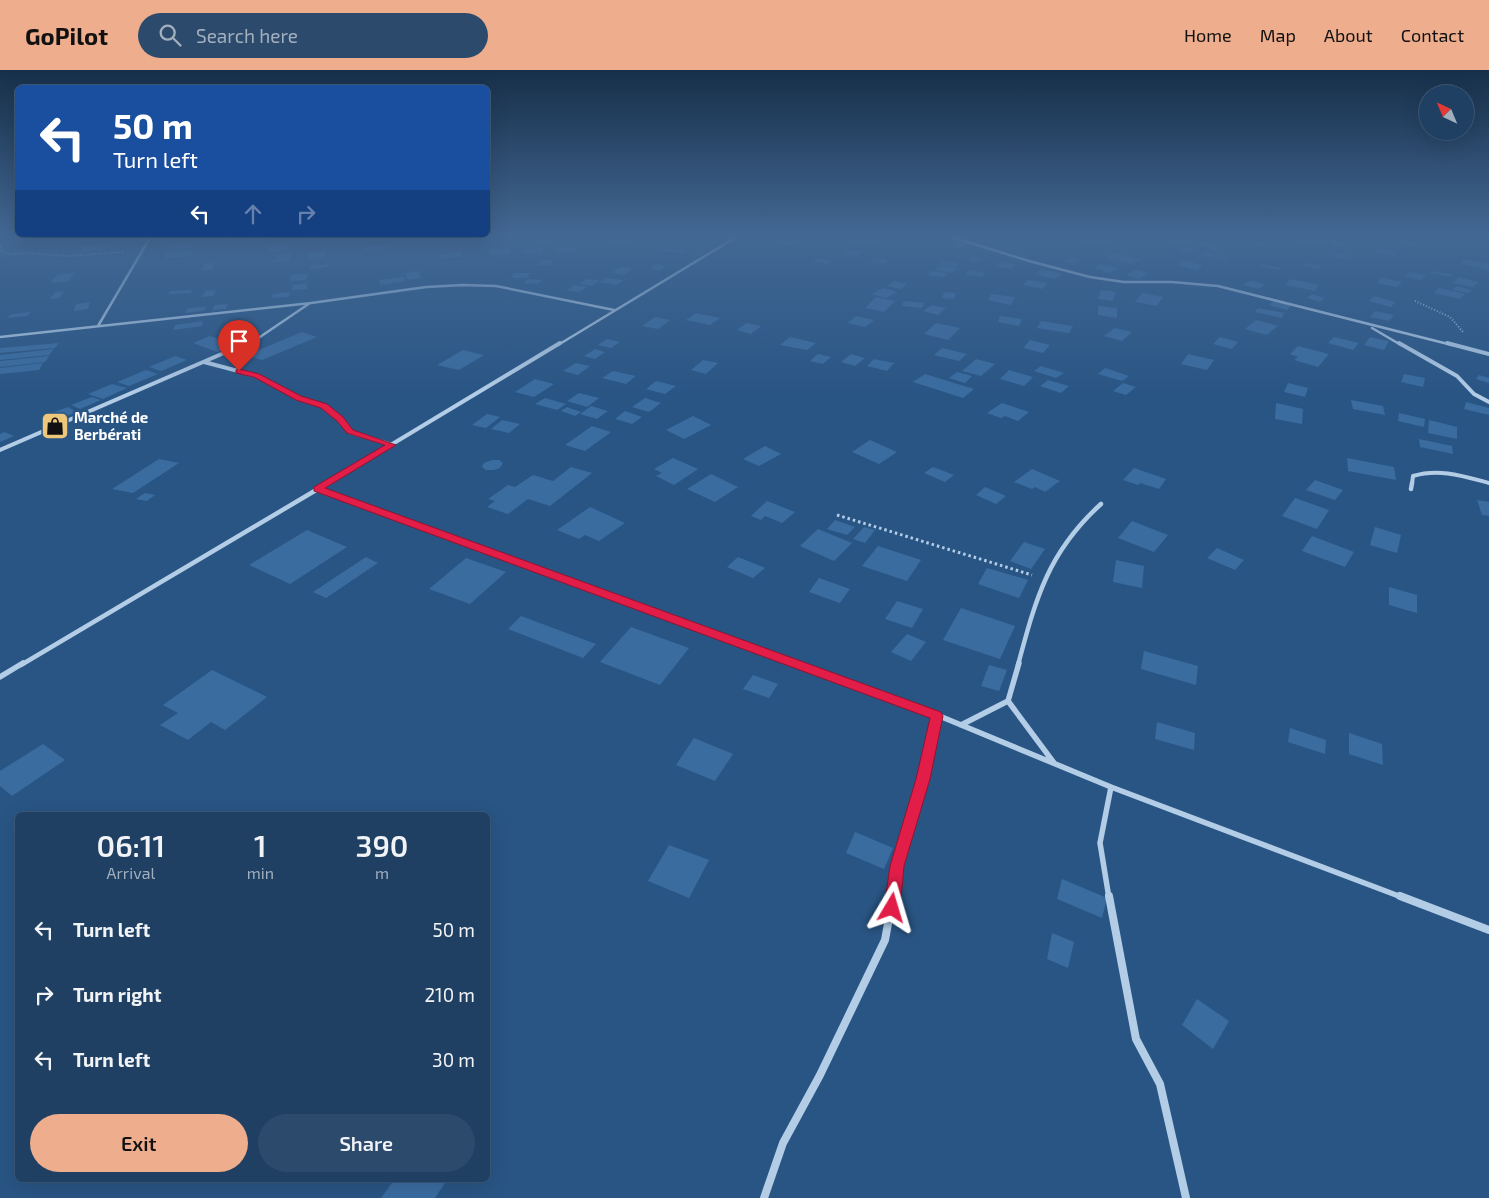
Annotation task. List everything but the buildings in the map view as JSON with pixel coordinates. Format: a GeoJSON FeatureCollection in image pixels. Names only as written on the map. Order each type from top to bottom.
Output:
{"type":"FeatureCollection","features":[{"type":"Feature","properties":{"kind":"street"},"geometry":{"type":"LineString","coordinates":[[98,326],[120,289]]}},
{"type":"Feature","properties":{"kind":"street"},"geometry":{"type":"LineString","coordinates":[[0,337],[311,303],[414,289]]}},
{"type":"Feature","properties":{"kind":"street"},"geometry":{"type":"LineString","coordinates":[[508,289],[614,311]]}},
{"type":"Feature","properties":{"kind":"street"},"geometry":{"type":"LineString","coordinates":[[0,677],[392,445],[651,289]]}},
{"type":"Feature","properties":{"kind":"street"},"geometry":{"type":"LineString","coordinates":[[1228,289],[1489,354]]}},
{"type":"Feature","properties":{"kind":"street"},"geometry":{"type":"LineString","coordinates":[[0,450],[257,339],[311,303]]}},
{"type":"Feature","properties":{"kind":"street"},"geometry":{"type":"LineString","coordinates":[[1366,324],[1457,376],[1474,394],[1489,402]]}},
{"type":"Feature","properties":{"kind":"street"},"geometry":{"type":"LineString","coordinates":[[204,362],[257,376],[299,398],[324,406],[340,419],[350,432],[392,445]]}},
{"type":"Feature","properties":{"kind":"street"},"geometry":{"type":"LineString","coordinates":[[1411,489],[1413,476],[1423,472],[1439,472],[1489,484]]}},
{"type":"Feature","properties":{"kind":"street"},"geometry":{"type":"LineString","coordinates":[[317,489],[961,725],[1111,788],[1489,930]]}},
{"type":"Feature","properties":{"kind":"street"},"geometry":{"type":"LineString","coordinates":[[961,725],[1008,701],[1045,579],[1070,536],[1085,518],[1101,504]]}},
{"type":"Feature","properties":{"kind":"street"},"geometry":{"type":"LineString","coordinates":[[1008,701],[1055,764]]}},
{"type":"Feature","properties":{"kind":"street"},"geometry":{"type":"LineString","coordinates":[[764,1198],[783,1143],[820,1075],[885,940],[892,908],[897,866],[923,779],[937,716]]}},
{"type":"Feature","properties":{"kind":"street"},"geometry":{"type":"LineString","coordinates":[[1111,788],[1100,842],[1120,962],[1136,1039],[1160,1084],[1186,1198]]}},
{"type":"Feature","properties":{"kind":"path"},"geometry":{"type":"LineString","coordinates":[[837,515],[1045,579]]}},
{"type":"Feature","properties":{"kind":"place","name":"Marché de Berbérati"},"geometry":{"type":"Point","coordinates":[55,426]}},
{"type":"Feature","properties":{"kind":"route"},"geometry":{"type":"LineString","coordinates":[[239,371],[257,376],[299,398],[324,406],[340,419],[350,432],[392,445],[317,489],[937,716],[923,779],[897,866],[892,908]]}}]}
